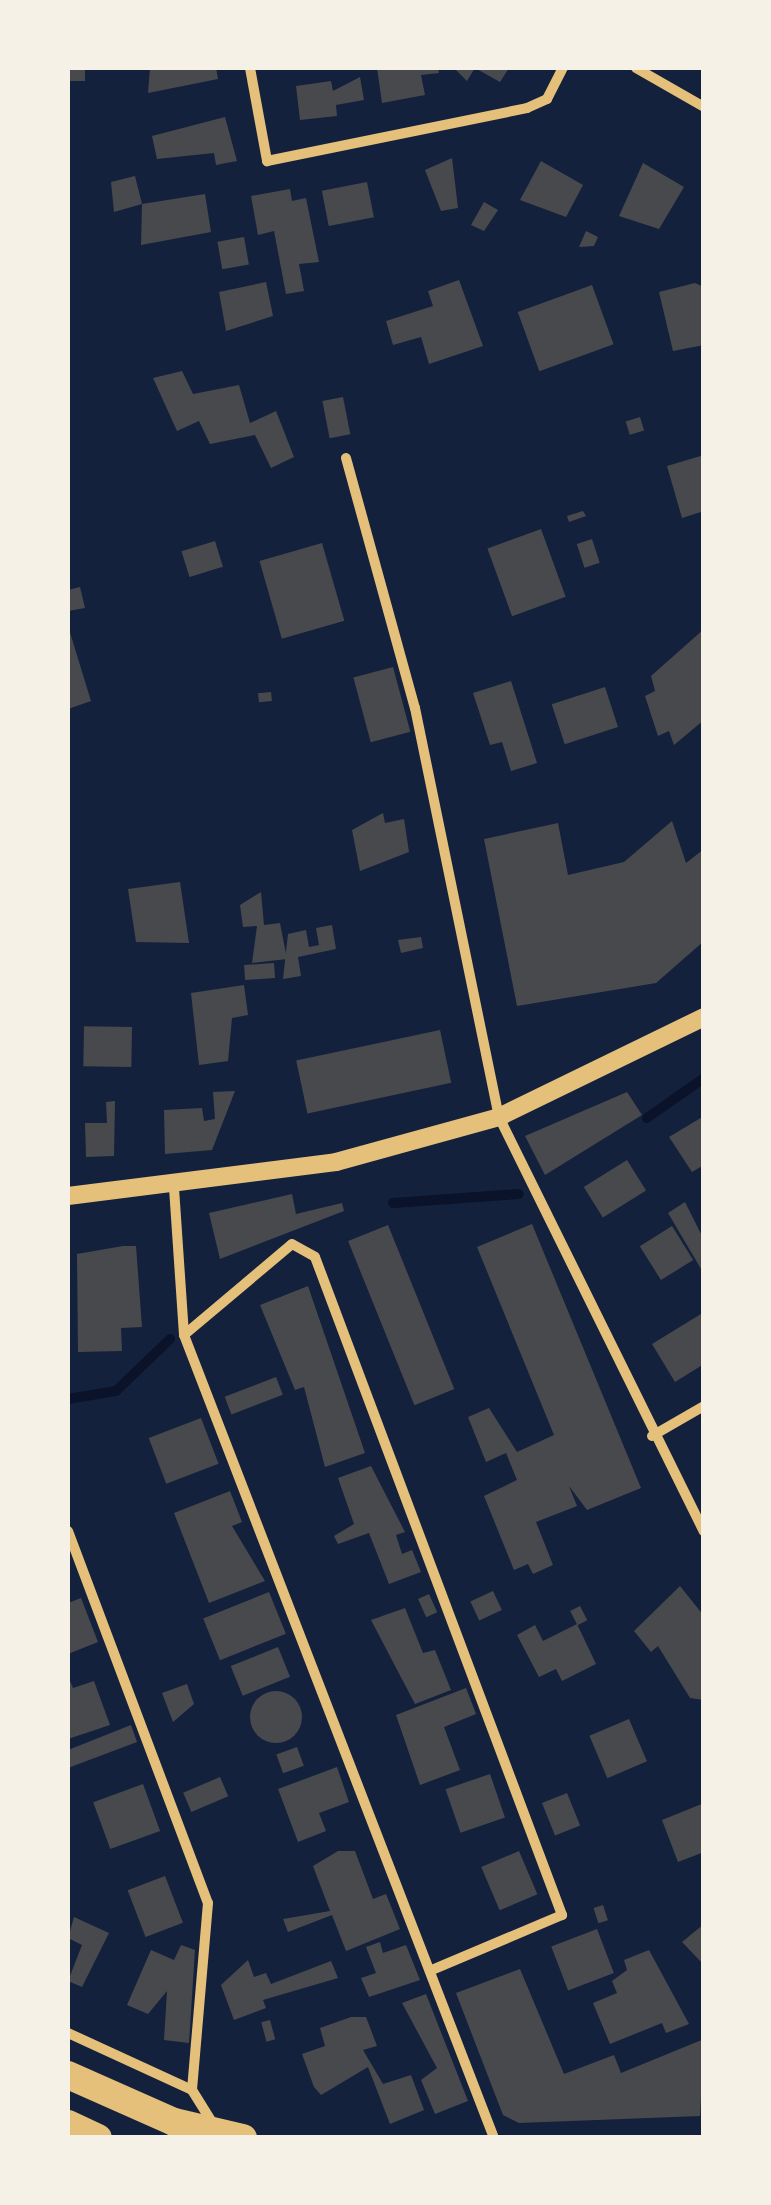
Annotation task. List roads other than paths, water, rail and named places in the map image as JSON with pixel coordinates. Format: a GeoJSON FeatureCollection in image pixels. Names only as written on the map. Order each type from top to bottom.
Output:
{"type":"FeatureCollection","features":[{"type":"Feature","properties":{"kind":"highway"},"geometry":{"type":"LineString","coordinates":[[68,2076],[230,2135]]}},
{"type":"Feature","properties":{"kind":"highway"},"geometry":{"type":"LineString","coordinates":[[68,2124],[98,2138]]}},
{"type":"Feature","properties":{"kind":"street"},"geometry":{"type":"LineString","coordinates":[[250,68],[267,161],[527,108],[547,99],[563,68]]}},
{"type":"Feature","properties":{"kind":"street"},"geometry":{"type":"LineString","coordinates":[[636,68],[704,107]]}},
{"type":"Feature","properties":{"kind":"street"},"geometry":{"type":"LineString","coordinates":[[346,458],[415,708],[498,1117],[652,1436],[704,1530]]}},
{"type":"Feature","properties":{"kind":"street"},"geometry":{"type":"LineString","coordinates":[[68,1196],[174,1188],[336,1162],[498,1117],[704,1018]]}},
{"type":"Feature","properties":{"kind":"street"},"geometry":{"type":"LineString","coordinates":[[174,1188],[184,1335],[494,2138]]}},
{"type":"Feature","properties":{"kind":"street"},"geometry":{"type":"LineString","coordinates":[[184,1335],[292,1244],[315,1257],[562,1916],[432,1970]]}},
{"type":"Feature","properties":{"kind":"street"},"geometry":{"type":"LineString","coordinates":[[652,1436],[704,1406]]}},
{"type":"Feature","properties":{"kind":"street"},"geometry":{"type":"LineString","coordinates":[[68,1532],[73,1566],[208,1903],[192,2090]]}},
{"type":"Feature","properties":{"kind":"street"},"geometry":{"type":"LineString","coordinates":[[68,2033],[192,2090],[230,2135]]}},
{"type":"Feature","properties":{"kind":"waterway"},"geometry":{"type":"LineString","coordinates":[[647,1118],[704,1078]]}},
{"type":"Feature","properties":{"kind":"waterway"},"geometry":{"type":"LineString","coordinates":[[393,1203],[519,1194]]}},
{"type":"Feature","properties":{"kind":"waterway"},"geometry":{"type":"LineString","coordinates":[[68,1399],[116,1391],[170,1339]]}}]}
